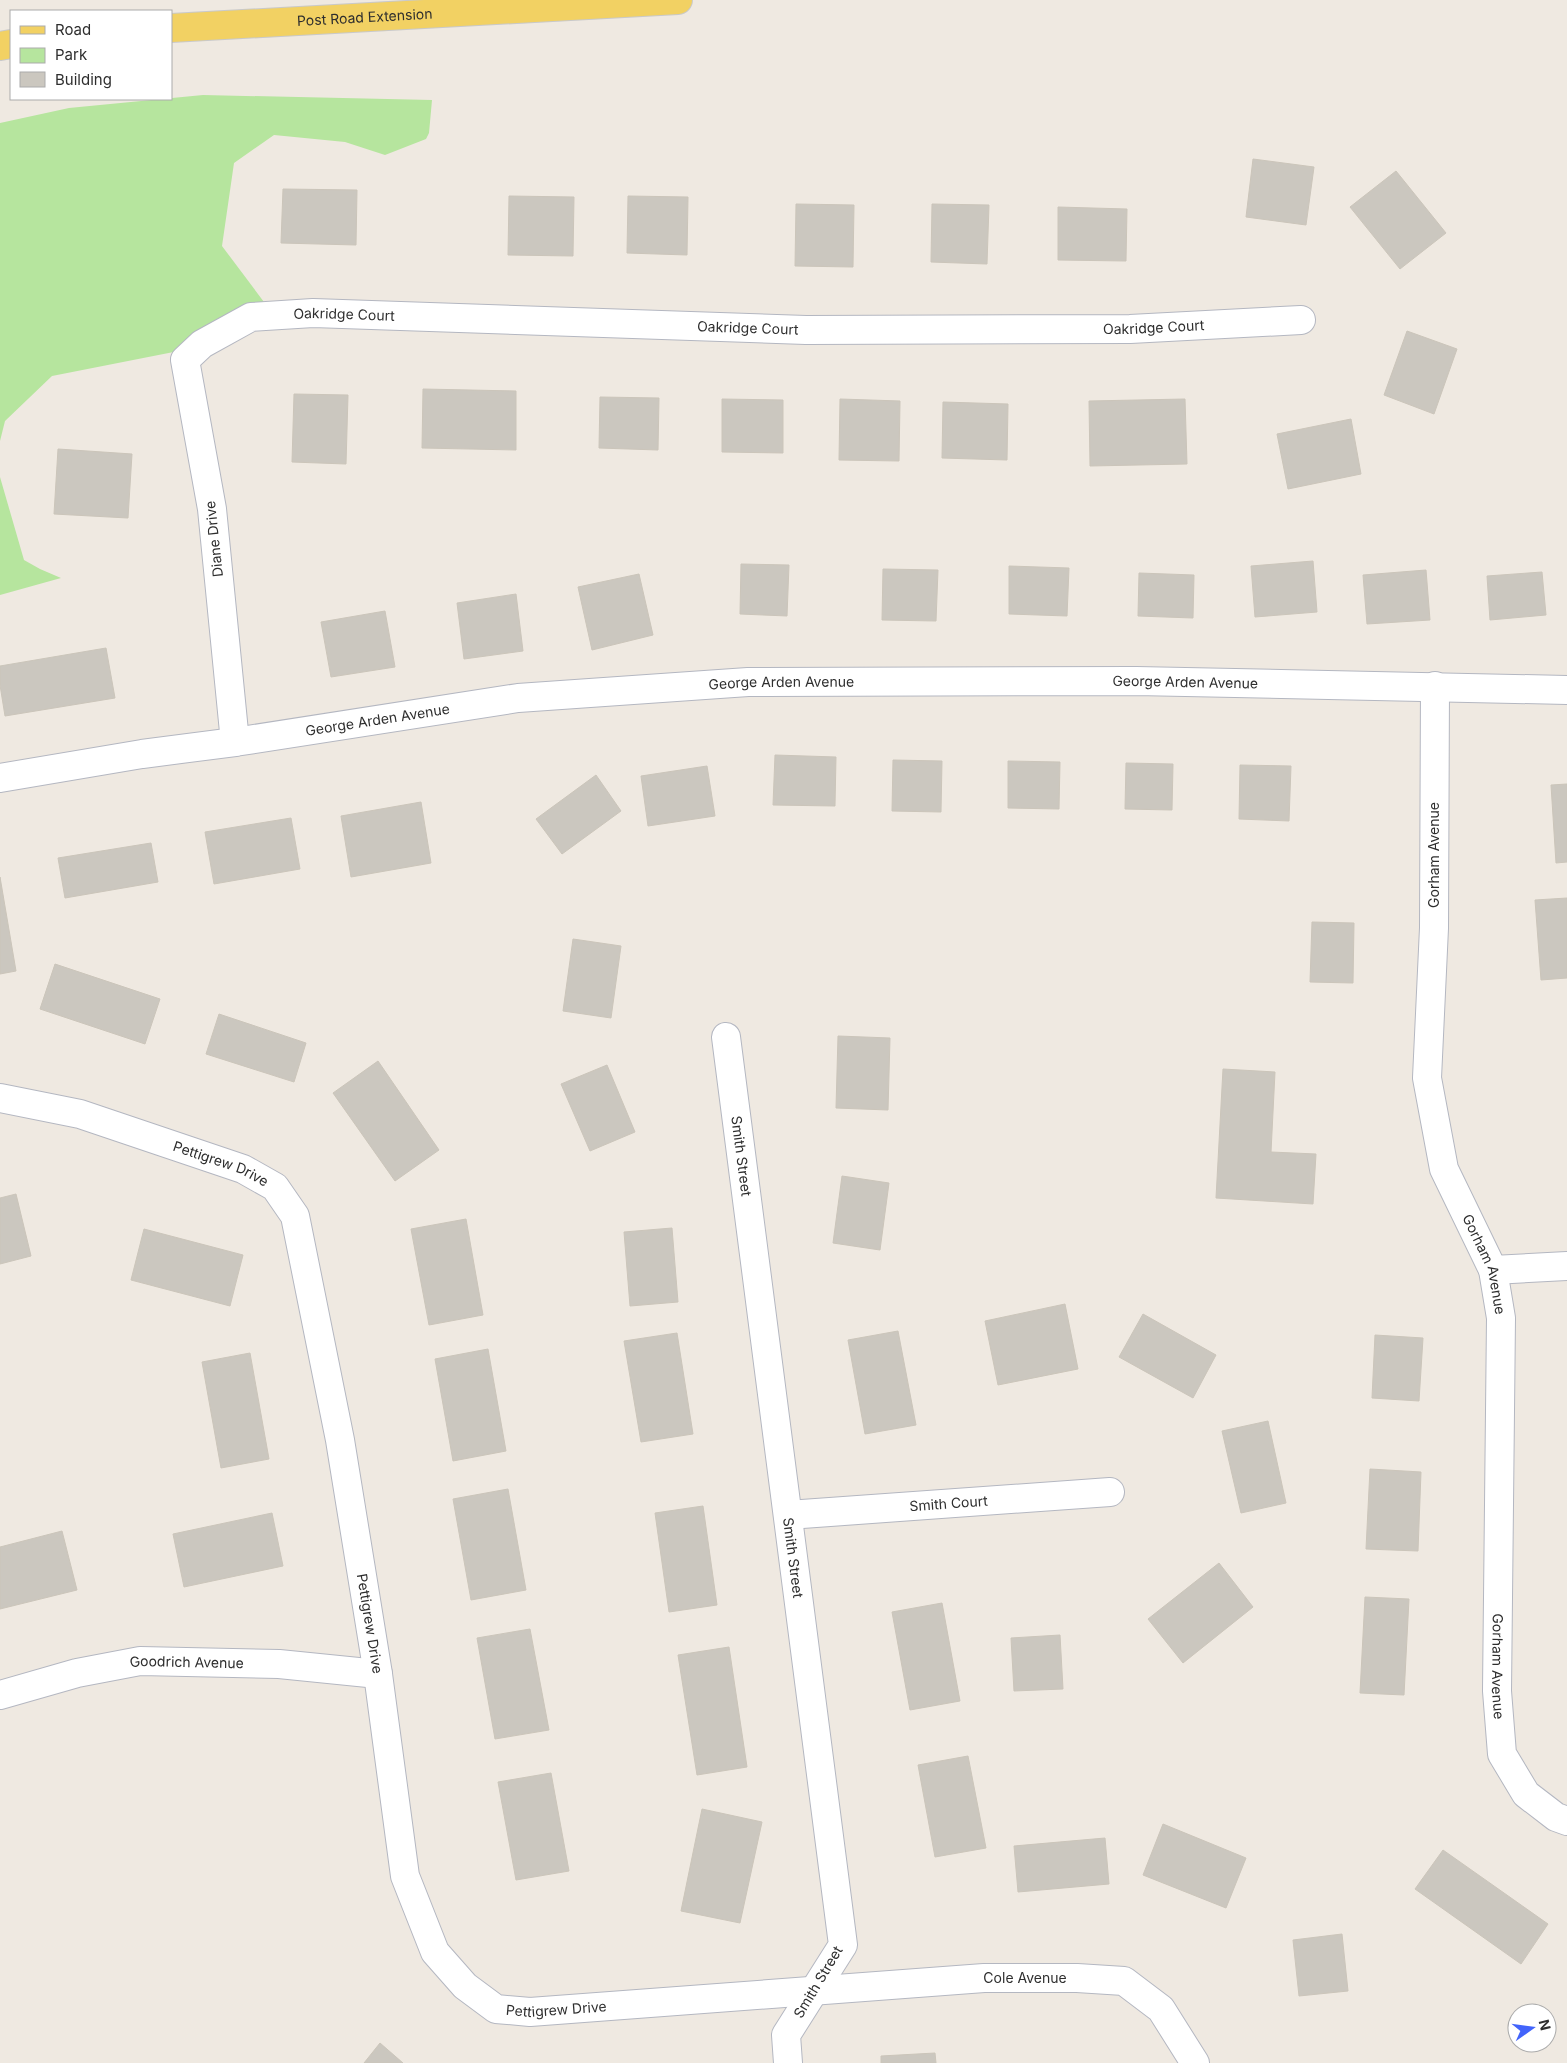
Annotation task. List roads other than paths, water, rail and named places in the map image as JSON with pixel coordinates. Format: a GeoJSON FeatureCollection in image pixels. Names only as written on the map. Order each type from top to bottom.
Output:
{"type":"FeatureCollection","features":[{"type":"Feature","properties":{"kind":"main road","name":"Post Road Extension"},"geometry":{"type":"LineString","coordinates":[[172,28],[678,0]]}},
{"type":"Feature","properties":{"kind":"street","name":"Oakridge Court"},"geometry":{"type":"LineString","coordinates":[[202,344],[251,317],[314,313],[806,330],[1130,329],[1301,320]]}},
{"type":"Feature","properties":{"kind":"street","name":"Diane Drive"},"geometry":{"type":"LineString","coordinates":[[202,344],[185,360],[212,509],[235,742]]}},
{"type":"Feature","properties":{"kind":"street","name":"George Arden Avenue"},"geometry":{"type":"LineString","coordinates":[[0,778],[142,754],[235,742],[518,698],[748,682],[1136,680],[1567,690]]}},
{"type":"Feature","properties":{"kind":"street","name":"Gorham Avenue"},"geometry":{"type":"LineString","coordinates":[[1435,686],[1434,928],[1428,1078],[1444,1169],[1493,1270],[1500,1318],[1496,1691],[1502,1754],[1526,1794],[1556,1817],[1567,1821]]}},
{"type":"Feature","properties":{"kind":"street","name":"Smith Street"},"geometry":{"type":"LineString","coordinates":[[726,1037],[843,1945],[786,2035],[788,2063]]}},
{"type":"Feature","properties":{"kind":"street","name":"Pettigrew Drive"},"geometry":{"type":"LineString","coordinates":[[0,1098],[80,1114],[243,1169],[275,1187],[295,1216],[340,1440],[378,1674],[405,1876],[435,1952],[465,1986],[496,2009],[530,2012],[816,1990]]}},
{"type":"Feature","properties":{"kind":"street"},"geometry":{"type":"LineString","coordinates":[[1493,1270],[1567,1266]]}},
{"type":"Feature","properties":{"kind":"street","name":"Smith Court"},"geometry":{"type":"LineString","coordinates":[[788,1515],[1110,1492]]}},
{"type":"Feature","properties":{"kind":"street","name":"Goodrich Avenue"},"geometry":{"type":"LineString","coordinates":[[0,1695],[77,1673],[140,1661],[279,1664],[378,1674]]}},
{"type":"Feature","properties":{"kind":"street","name":"Cole Avenue"},"geometry":{"type":"LineString","coordinates":[[816,1990],[984,1978],[1077,1978],[1124,1981],[1161,2010],[1195,2063]]}}]}
